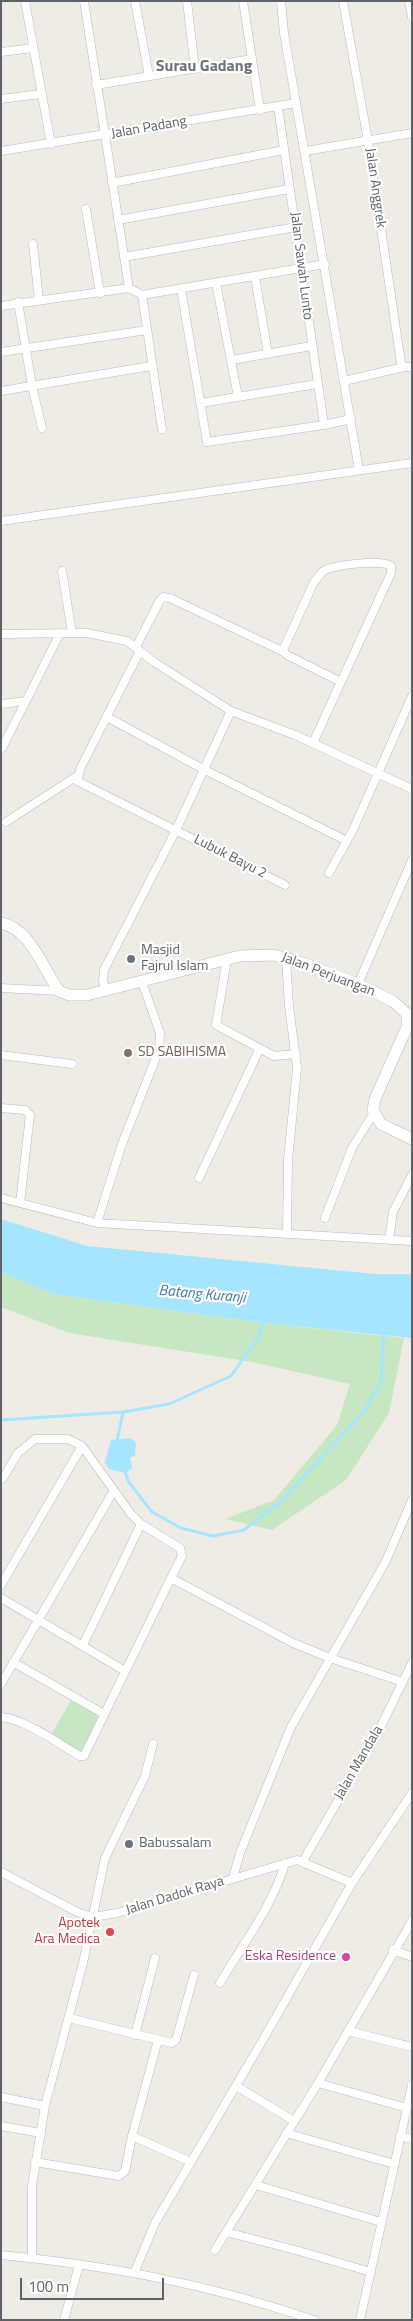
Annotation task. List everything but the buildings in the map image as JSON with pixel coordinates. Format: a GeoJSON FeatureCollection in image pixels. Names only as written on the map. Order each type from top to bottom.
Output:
{"type":"FeatureCollection","features":[{"type":"Feature","properties":{"kind":"street"},"geometry":{"type":"LineString","coordinates":[[25,1],[51,144]]}},
{"type":"Feature","properties":{"kind":"street"},"geometry":{"type":"LineString","coordinates":[[84,1],[129,288]]}},
{"type":"Feature","properties":{"kind":"street"},"geometry":{"type":"LineString","coordinates":[[135,1],[149,76]]}},
{"type":"Feature","properties":{"kind":"street"},"geometry":{"type":"LineString","coordinates":[[187,1],[196,69]]}},
{"type":"Feature","properties":{"kind":"street"},"geometry":{"type":"LineString","coordinates":[[243,1],[260,110]]}},
{"type":"Feature","properties":{"kind":"street"},"geometry":{"type":"LineString","coordinates":[[281,1],[296,103],[306,151],[358,470]]}},
{"type":"Feature","properties":{"kind":"street","name":"Jalan Anggrek"},"geometry":{"type":"LineString","coordinates":[[343,1],[368,141],[401,363],[408,367]]}},
{"type":"Feature","properties":{"kind":"street"},"geometry":{"type":"LineString","coordinates":[[409,1],[412,17]]}},
{"type":"Feature","properties":{"kind":"street"},"geometry":{"type":"LineString","coordinates":[[1,52],[33,48]]}},
{"type":"Feature","properties":{"kind":"street"},"geometry":{"type":"LineString","coordinates":[[96,86],[252,59]]}},
{"type":"Feature","properties":{"kind":"street"},"geometry":{"type":"LineString","coordinates":[[1,99],[41,94]]}},
{"type":"Feature","properties":{"kind":"street","name":"Jalan Padang"},"geometry":{"type":"LineString","coordinates":[[1,152],[278,108],[296,103]]}},
{"type":"Feature","properties":{"kind":"street","name":"Jalan Sawah Lunto"},"geometry":{"type":"LineString","coordinates":[[278,108],[311,346],[324,425]]}},
{"type":"Feature","properties":{"kind":"street"},"geometry":{"type":"LineString","coordinates":[[306,151],[412,133]]}},
{"type":"Feature","properties":{"kind":"street"},"geometry":{"type":"LineString","coordinates":[[112,182],[284,150]]}},
{"type":"Feature","properties":{"kind":"street"},"geometry":{"type":"LineString","coordinates":[[118,220],[289,189]]}},
{"type":"Feature","properties":{"kind":"street"},"geometry":{"type":"LineString","coordinates":[[86,209],[100,293]]}},
{"type":"Feature","properties":{"kind":"street"},"geometry":{"type":"LineString","coordinates":[[124,257],[296,227]]}},
{"type":"Feature","properties":{"kind":"street"},"geometry":{"type":"LineString","coordinates":[[33,244],[39,300]]}},
{"type":"Feature","properties":{"kind":"street"},"geometry":{"type":"LineString","coordinates":[[1,306],[18,302],[129,288],[142,295],[325,264]]}},
{"type":"Feature","properties":{"kind":"street"},"geometry":{"type":"LineString","coordinates":[[255,277],[268,354]]}},
{"type":"Feature","properties":{"kind":"street"},"geometry":{"type":"LineString","coordinates":[[216,283],[238,397]]}},
{"type":"Feature","properties":{"kind":"street"},"geometry":{"type":"LineString","coordinates":[[181,289],[206,440],[209,443],[351,419]]}},
{"type":"Feature","properties":{"kind":"street"},"geometry":{"type":"LineString","coordinates":[[142,295],[150,366],[162,429]]}},
{"type":"Feature","properties":{"kind":"street"},"geometry":{"type":"LineString","coordinates":[[18,302],[32,386],[42,428]]}},
{"type":"Feature","properties":{"kind":"street"},"geometry":{"type":"LineString","coordinates":[[1,352],[147,330]]}},
{"type":"Feature","properties":{"kind":"street"},"geometry":{"type":"LineString","coordinates":[[232,360],[311,346]]}},
{"type":"Feature","properties":{"kind":"street"},"geometry":{"type":"LineString","coordinates":[[1,391],[150,366]]}},
{"type":"Feature","properties":{"kind":"street"},"geometry":{"type":"LineString","coordinates":[[344,381],[408,367]]}},
{"type":"Feature","properties":{"kind":"street"},"geometry":{"type":"LineString","coordinates":[[200,403],[317,384]]}},
{"type":"Feature","properties":{"kind":"street"},"geometry":{"type":"LineString","coordinates":[[1,521],[412,463]]}},
{"type":"Feature","properties":{"kind":"street"},"geometry":{"type":"LineString","coordinates":[[284,652],[284,648],[314,582],[323,571],[368,563],[390,564],[391,572],[339,681],[313,743]]}},
{"type":"Feature","properties":{"kind":"street"},"geometry":{"type":"LineString","coordinates":[[62,571],[72,633]]}},
{"type":"Feature","properties":{"kind":"street"},"geometry":{"type":"LineString","coordinates":[[6,822],[77,776],[107,717],[159,602],[164,598],[170,598],[284,652],[339,681]]}},
{"type":"Feature","properties":{"kind":"street"},"geometry":{"type":"LineString","coordinates":[[2,748],[60,633]]}},
{"type":"Feature","properties":{"kind":"street"},"geometry":{"type":"LineString","coordinates":[[1,634],[95,634],[122,640],[230,711],[313,743],[376,774],[412,789]]}},
{"type":"Feature","properties":{"kind":"street"},"geometry":{"type":"LineString","coordinates":[[329,873],[347,841],[412,696]]}},
{"type":"Feature","properties":{"kind":"street"},"geometry":{"type":"LineString","coordinates":[[1,704],[26,702]]}},
{"type":"Feature","properties":{"kind":"street"},"geometry":{"type":"LineString","coordinates":[[106,990],[102,974],[176,830],[230,711]]}},
{"type":"Feature","properties":{"kind":"street"},"geometry":{"type":"LineString","coordinates":[[107,717],[203,769],[347,841]]}},
{"type":"Feature","properties":{"kind":"street","name":"Lubuk Bayu 2"},"geometry":{"type":"LineString","coordinates":[[77,776],[77,781],[81,784],[285,885]]}},
{"type":"Feature","properties":{"kind":"street"},"geometry":{"type":"LineString","coordinates":[[358,984],[412,860]]}},
{"type":"Feature","properties":{"kind":"street"},"geometry":{"type":"LineString","coordinates":[[1,924],[14,928],[24,936],[59,991]]}},
{"type":"Feature","properties":{"kind":"street","name":"Jalan Perjuangan"},"geometry":{"type":"LineString","coordinates":[[59,991],[65,995],[76,996],[142,982],[227,959],[259,955],[286,957],[358,984],[394,1002],[410,1014]]}},
{"type":"Feature","properties":{"kind":"street"},"geometry":{"type":"LineString","coordinates":[[286,957],[297,1078],[288,1160],[287,1233]]}},
{"type":"Feature","properties":{"kind":"street"},"geometry":{"type":"LineString","coordinates":[[227,959],[216,1025],[259,1050],[280,1057],[296,1054]]}},
{"type":"Feature","properties":{"kind":"street"},"geometry":{"type":"LineString","coordinates":[[96,1224],[122,1144],[160,1043],[160,1032],[142,982]]}},
{"type":"Feature","properties":{"kind":"street"},"geometry":{"type":"LineString","coordinates":[[1,988],[59,991]]}},
{"type":"Feature","properties":{"kind":"street"},"geometry":{"type":"LineString","coordinates":[[325,1218],[352,1148],[373,1114],[374,1099],[407,1027],[410,1014]]}},
{"type":"Feature","properties":{"kind":"street"},"geometry":{"type":"LineString","coordinates":[[199,1178],[259,1050]]}},
{"type":"Feature","properties":{"kind":"street"},"geometry":{"type":"LineString","coordinates":[[1,1055],[72,1064]]}},
{"type":"Feature","properties":{"kind":"street"},"geometry":{"type":"LineString","coordinates":[[1,1108],[25,1110],[30,1115],[20,1203]]}},
{"type":"Feature","properties":{"kind":"street"},"geometry":{"type":"LineString","coordinates":[[373,1114],[381,1124],[412,1139]]}},
{"type":"Feature","properties":{"kind":"street"},"geometry":{"type":"LineString","coordinates":[[389,1240],[393,1212],[412,1175]]}},
{"type":"Feature","properties":{"kind":"street"},"geometry":{"type":"LineString","coordinates":[[1,1198],[96,1224],[412,1241]]}},
{"type":"Feature","properties":{"kind":"street"},"geometry":{"type":"LineString","coordinates":[[1,1718],[10,1718],[22,1723],[82,1757],[182,1556],[180,1548],[141,1524],[113,1492],[82,1446],[68,1438],[35,1438],[18,1453],[3,1478]]}},
{"type":"Feature","properties":{"kind":"street"},"geometry":{"type":"LineString","coordinates":[[1,1586],[82,1446]]}},
{"type":"Feature","properties":{"kind":"street"},"geometry":{"type":"LineString","coordinates":[[1,1684],[113,1492]]}},
{"type":"Feature","properties":{"kind":"street"},"geometry":{"type":"LineString","coordinates":[[233,1878],[240,1853],[291,1727],[386,1561],[412,1500]]}},
{"type":"Feature","properties":{"kind":"street"},"geometry":{"type":"LineString","coordinates":[[83,1645],[141,1524]]}},
{"type":"Feature","properties":{"kind":"street"},"geometry":{"type":"LineString","coordinates":[[171,1578],[292,1643],[330,1658],[403,1682]]}},
{"type":"Feature","properties":{"kind":"street"},"geometry":{"type":"LineString","coordinates":[[1,1598],[125,1671]]}},
{"type":"Feature","properties":{"kind":"street"},"geometry":{"type":"LineString","coordinates":[[13,1662],[104,1714]]}},
{"type":"Feature","properties":{"kind":"street","name":"Jalan Mandala"},"geometry":{"type":"LineString","coordinates":[[302,1861],[367,1751],[412,1663]]}},
{"type":"Feature","properties":{"kind":"street"},"geometry":{"type":"LineString","coordinates":[[32,2258],[31,2206],[35,2162],[45,2106],[69,2018],[105,1858],[145,1776],[153,1744]]}},
{"type":"Feature","properties":{"kind":"street"},"geometry":{"type":"LineString","coordinates":[[134,2271],[147,2238],[352,1883],[412,1793]]}},
{"type":"Feature","properties":{"kind":"street","name":"Jalan Dadok Raya"},"geometry":{"type":"LineString","coordinates":[[1,1872],[72,1910],[93,1917],[117,1913],[285,1863],[297,1860],[302,1861]]}},
{"type":"Feature","properties":{"kind":"street"},"geometry":{"type":"LineString","coordinates":[[302,1861],[352,1883]]}},
{"type":"Feature","properties":{"kind":"street"},"geometry":{"type":"LineString","coordinates":[[220,1984],[282,1876],[285,1863]]}},
{"type":"Feature","properties":{"kind":"street"},"geometry":{"type":"LineString","coordinates":[[215,2250],[318,2083],[393,1950],[412,1921]]}},
{"type":"Feature","properties":{"kind":"street"},"geometry":{"type":"LineString","coordinates":[[393,1950],[412,1957]]}},
{"type":"Feature","properties":{"kind":"street"},"geometry":{"type":"LineString","coordinates":[[135,2035],[156,1958]]}},
{"type":"Feature","properties":{"kind":"street"},"geometry":{"type":"LineString","coordinates":[[69,2018],[170,2043],[176,2040],[194,1975]]}},
{"type":"Feature","properties":{"kind":"street"},"geometry":{"type":"LineString","coordinates":[[348,2031],[412,2047]]}},
{"type":"Feature","properties":{"kind":"street"},"geometry":{"type":"LineString","coordinates":[[35,2162],[119,2176],[125,2170],[132,2136],[158,2040]]}},
{"type":"Feature","properties":{"kind":"street"},"geometry":{"type":"LineString","coordinates":[[318,2083],[407,2108]]}},
{"type":"Feature","properties":{"kind":"street"},"geometry":{"type":"LineString","coordinates":[[360,2320],[412,2085]]}},
{"type":"Feature","properties":{"kind":"street"},"geometry":{"type":"LineString","coordinates":[[236,2086],[294,2121]]}},
{"type":"Feature","properties":{"kind":"street"},"geometry":{"type":"LineString","coordinates":[[1,2096],[45,2106]]}},
{"type":"Feature","properties":{"kind":"street"},"geometry":{"type":"LineString","coordinates":[[1,2126],[41,2133]]}},
{"type":"Feature","properties":{"kind":"street"},"geometry":{"type":"LineString","coordinates":[[286,2133],[394,2164]]}},
{"type":"Feature","properties":{"kind":"street"},"geometry":{"type":"LineString","coordinates":[[132,2136],[190,2162]]}},
{"type":"Feature","properties":{"kind":"street"},"geometry":{"type":"LineString","coordinates":[[400,2136],[412,2139]]}},
{"type":"Feature","properties":{"kind":"street"},"geometry":{"type":"LineString","coordinates":[[256,2185],[381,2222]]}},
{"type":"Feature","properties":{"kind":"street"},"geometry":{"type":"LineString","coordinates":[[226,2232],[299,2250],[371,2272]]}},
{"type":"Feature","properties":{"kind":"street"},"geometry":{"type":"LineString","coordinates":[[1,2255],[134,2271],[203,2286],[314,2320]]}},
{"type":"Feature","properties":{"kind":"street"},"geometry":{"type":"LineString","coordinates":[[64,2320],[79,2264]]}},
{"type":"Feature","properties":{"kind":"green space"},"geometry":{"type":"Polygon","coordinates":[[[1,1272],[53,1294],[256,1322],[404,1338],[389,1413],[346,1480],[272,1530],[225,1519],[274,1500],[337,1425],[350,1384],[252,1362],[69,1333],[1,1307],[1,1272]]]}},
{"type":"Feature","properties":{"kind":"green space"},"geometry":{"type":"Polygon","coordinates":[[[71,1700],[100,1717],[81,1751],[51,1735],[71,1700]]]}},
{"type":"Feature","properties":{"kind":"water","name":"Batang Kuranji"},"geometry":{"type":"Polygon","coordinates":[[[1,1219],[87,1246],[375,1274],[412,1274],[412,1338],[256,1322],[53,1294],[1,1272],[1,1219]]]}},
{"type":"Feature","properties":{"kind":"water"},"geometry":{"type":"Polygon","coordinates":[[[131,1438],[136,1443],[135,1456],[130,1457],[132,1468],[125,1473],[109,1469],[105,1462],[111,1440],[131,1438]]]}},
{"type":"Feature","properties":{"kind":"waterway"},"geometry":{"type":"LineString","coordinates":[[1,1420],[123,1412],[169,1404],[231,1376],[260,1335],[262,1320]]}},
{"type":"Feature","properties":{"kind":"waterway"},"geometry":{"type":"LineString","coordinates":[[125,1471],[128,1481],[152,1512],[181,1528],[213,1536],[244,1530],[280,1502],[364,1412],[381,1382],[384,1332]]}},
{"type":"Feature","properties":{"kind":"waterway"},"geometry":{"type":"LineString","coordinates":[[117,1441],[123,1412]]}},
{"type":"Feature","properties":{"kind":"place","name":"Masjid Fajrul Islam"},"geometry":{"type":"Point","coordinates":[131,959]}},
{"type":"Feature","properties":{"kind":"place","name":"SD SABIHISMA"},"geometry":{"type":"Point","coordinates":[128,1053]}},
{"type":"Feature","properties":{"kind":"place","name":"Babussalam"},"geometry":{"type":"Point","coordinates":[129,1844]}},
{"type":"Feature","properties":{"kind":"place","name":"Apotek Ara Medica"},"geometry":{"type":"Point","coordinates":[110,1932]}},
{"type":"Feature","properties":{"kind":"place","name":"Eska Residence"},"geometry":{"type":"Point","coordinates":[346,1957]}},
{"type":"Feature","properties":{"kind":"district","name":"Surau Gadang"},"geometry":{"type":"Point","coordinates":[204,67]}}]}
